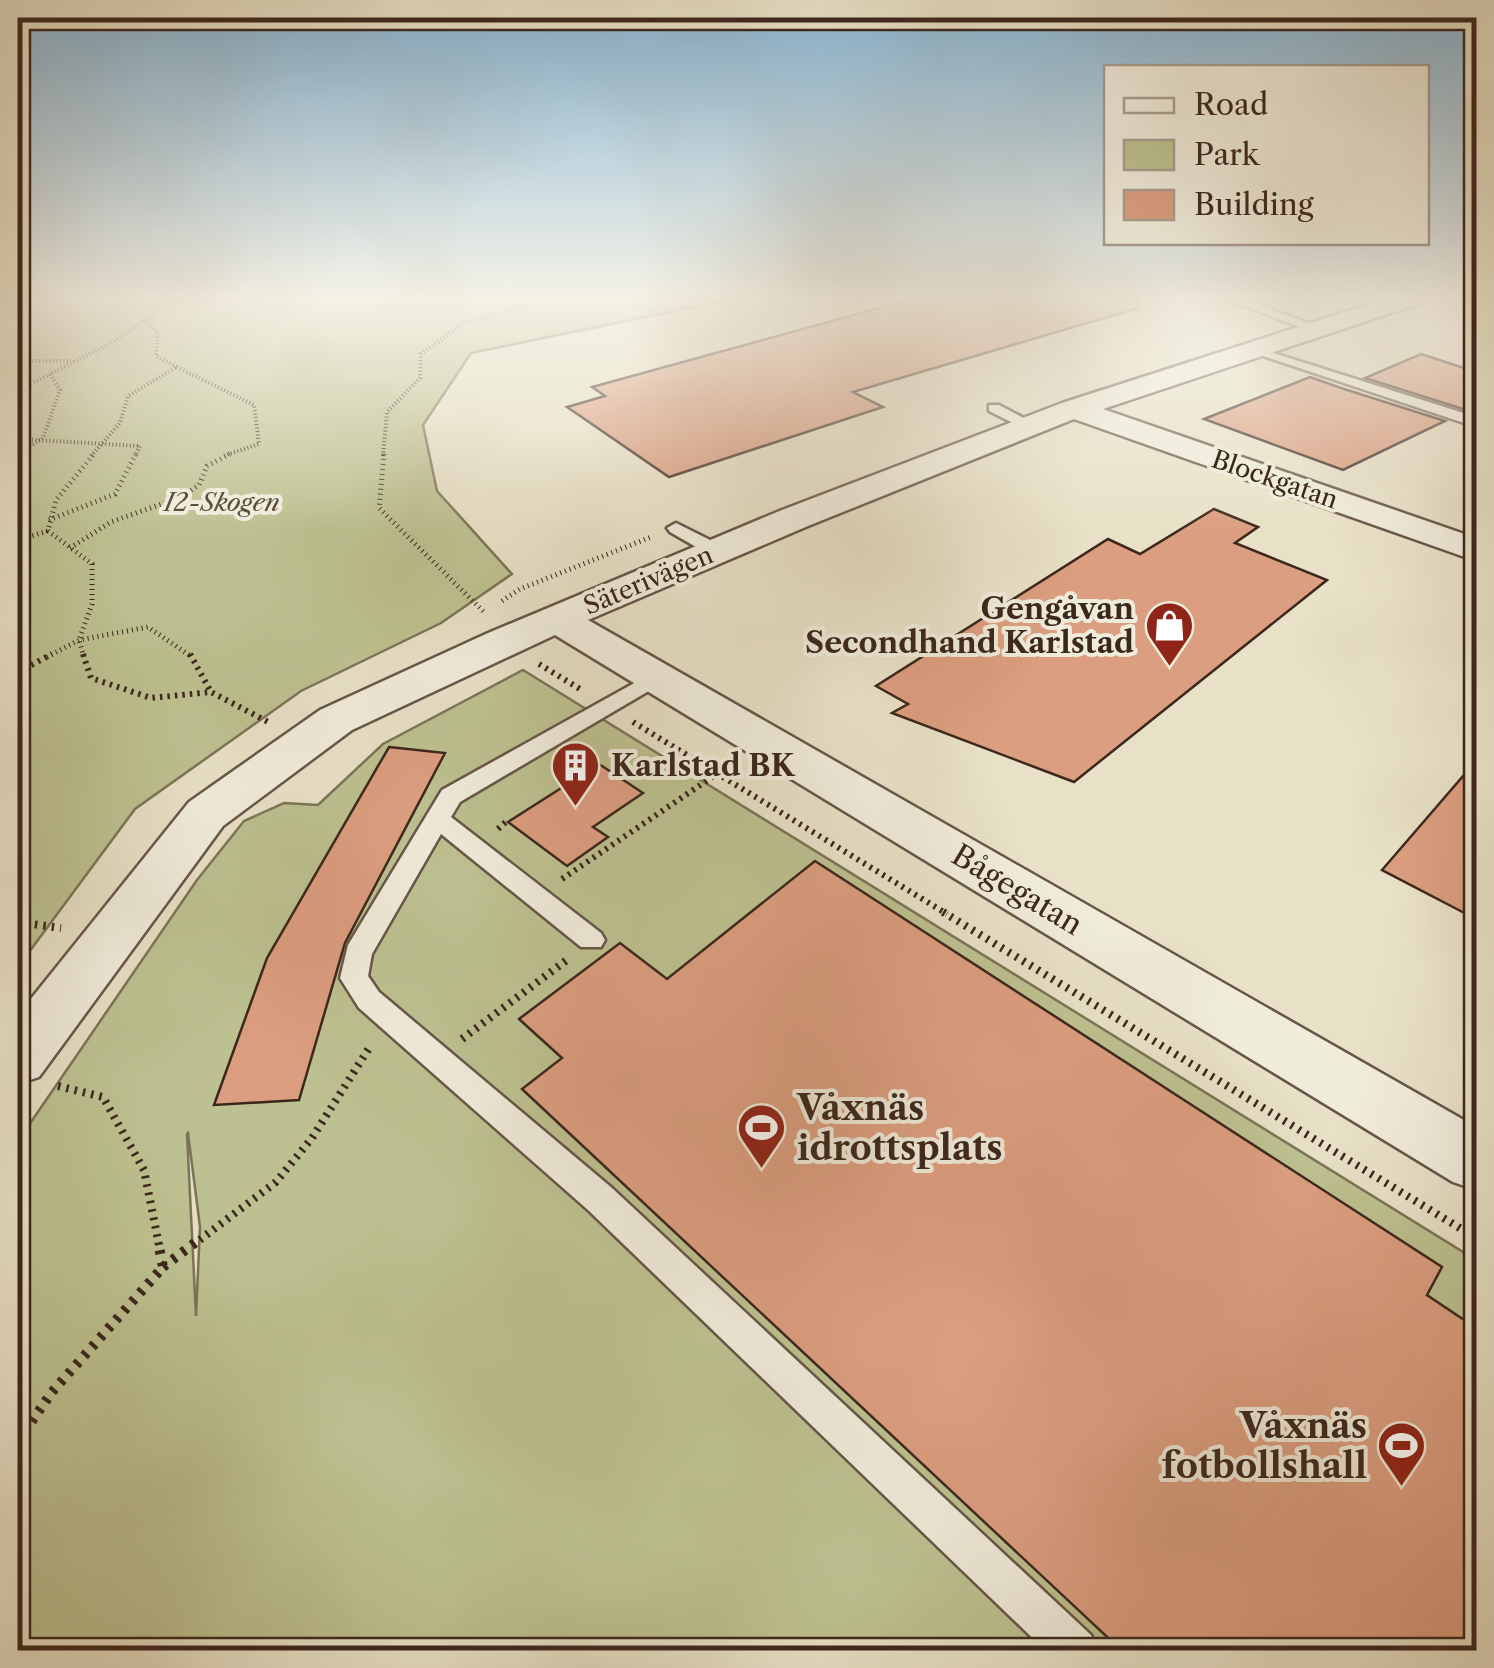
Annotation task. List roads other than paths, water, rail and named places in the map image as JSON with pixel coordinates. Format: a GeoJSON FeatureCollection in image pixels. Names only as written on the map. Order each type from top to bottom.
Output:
{"type":"FeatureCollection","features":[{"type":"Feature","properties":{"kind":"street","name":"Säterivägen"},"geometry":{"type":"LineString","coordinates":[[35,1072],[206,814],[336,720],[494,628],[557,618],[1074,409],[1172,377]]}},
{"type":"Feature","properties":{"kind":"street","name":"Blockgatan"},"geometry":{"type":"LineString","coordinates":[[1074,409],[1476,550]]}},
{"type":"Feature","properties":{"kind":"street","name":"Bågegatan"},"geometry":{"type":"LineString","coordinates":[[557,618],[1476,1161]]}},
{"type":"Feature","properties":{"kind":"lane"},"geometry":{"type":"LineString","coordinates":[[1340,377],[1476,422]]}},
{"type":"Feature","properties":{"kind":"lane"},"geometry":{"type":"LineString","coordinates":[[994,408],[1032,426]]}},
{"type":"Feature","properties":{"kind":"lane"},"geometry":{"type":"LineString","coordinates":[[676,528],[717,551]]}},
{"type":"Feature","properties":{"kind":"lane"},"geometry":{"type":"LineString","coordinates":[[656,677],[451,796],[358,953],[354,978],[388,1018],[600,1199],[1076,1650]]}},
{"type":"Feature","properties":{"kind":"lane"},"geometry":{"type":"LineString","coordinates":[[439,820],[591,940]]}},
{"type":"Feature","properties":{"kind":"place","name":"Gengåvan Secondhand Karlstad"},"geometry":{"type":"Point","coordinates":[1169,668]}},
{"type":"Feature","properties":{"kind":"place","name":"Karlstad BK"},"geometry":{"type":"Point","coordinates":[576,808]}},
{"type":"Feature","properties":{"kind":"place","name":"Våxnäs idrottsplats"},"geometry":{"type":"Point","coordinates":[762,1170]}},
{"type":"Feature","properties":{"kind":"place","name":"Våxnäs fotbollshall"},"geometry":{"type":"Point","coordinates":[1402,1488]}},
{"type":"Feature","properties":{"kind":"park label","name":"I2-Skogen"},"geometry":{"type":"Point","coordinates":[222,502]}}]}
